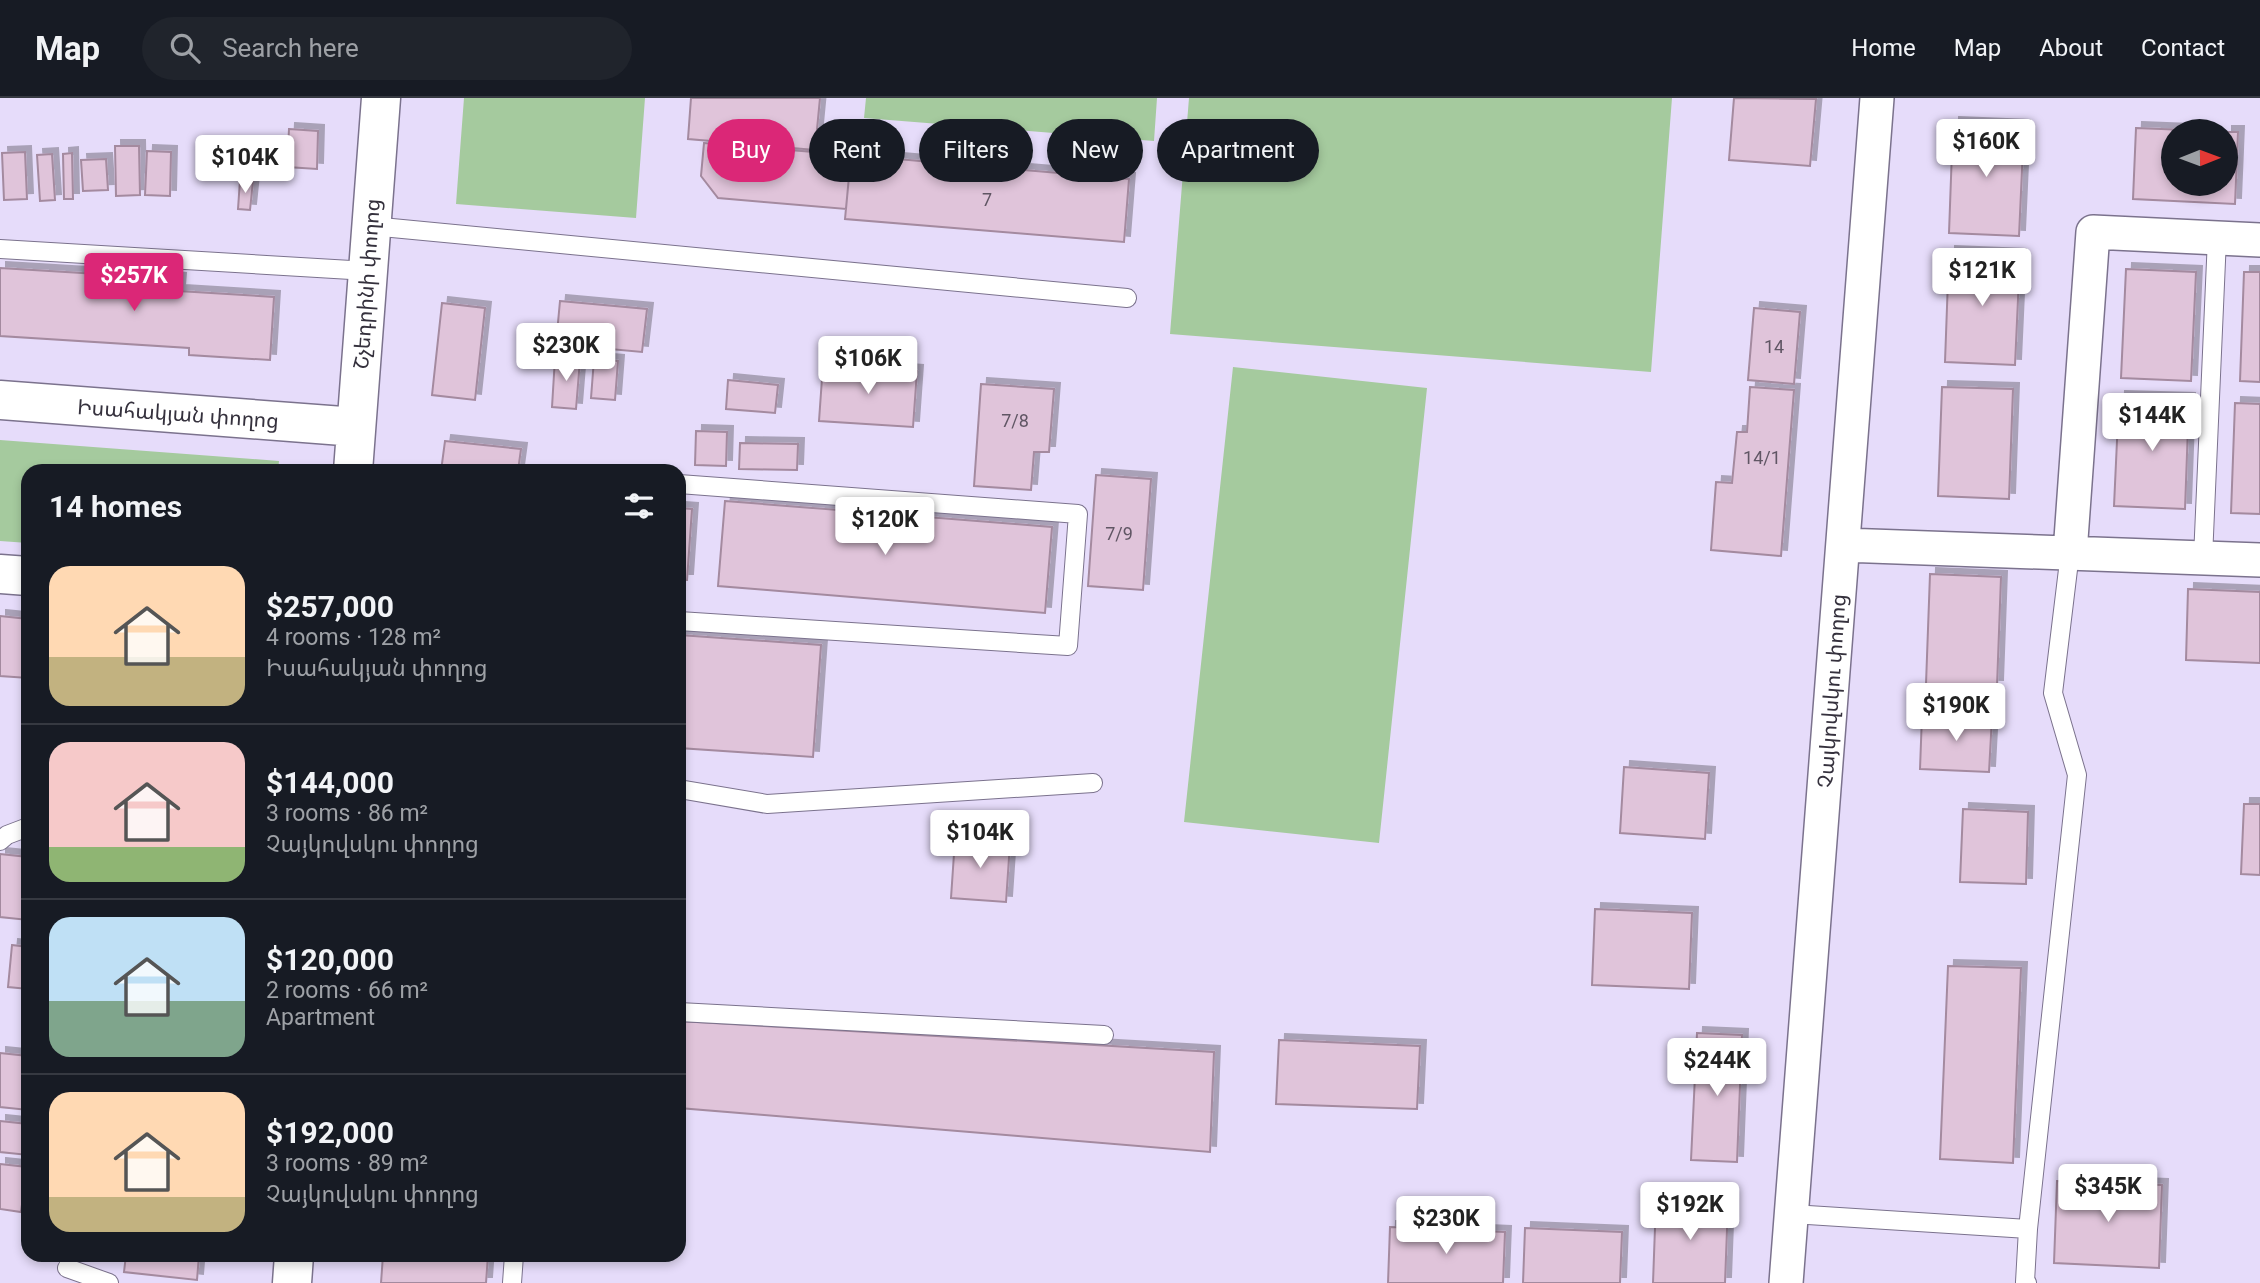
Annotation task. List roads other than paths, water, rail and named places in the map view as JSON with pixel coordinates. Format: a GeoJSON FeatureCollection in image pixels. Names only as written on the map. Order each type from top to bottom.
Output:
{"type":"FeatureCollection","features":[{"type":"Feature","properties":{"kind":"street","name":"Շչեդրինի փողոց"},"geometry":{"type":"LineString","coordinates":[[353,464],[381,98]]}},
{"type":"Feature","properties":{"kind":"street","name":"Չայկովսկու փողոց"},"geometry":{"type":"LineString","coordinates":[[1786,1283],[1877,98]]}},
{"type":"Feature","properties":{"kind":"street"},"geometry":{"type":"LineString","coordinates":[[2070,553],[2093,232],[2260,240]]}},
{"type":"Feature","properties":{"kind":"street","name":"Իսահակյան փողոց"},"geometry":{"type":"LineString","coordinates":[[0,400],[356,427]]}},
{"type":"Feature","properties":{"kind":"street"},"geometry":{"type":"LineString","coordinates":[[1843,545],[2260,560]]}},
{"type":"Feature","properties":{"kind":"street"},"geometry":{"type":"LineString","coordinates":[[0,574],[21,576]]}},
{"type":"Feature","properties":{"kind":"street"},"geometry":{"type":"LineString","coordinates":[[292,1283],[294,1262]]}},
{"type":"Feature","properties":{"kind":"lane"},"geometry":{"type":"LineString","coordinates":[[371,226],[1127,299]]}},
{"type":"Feature","properties":{"kind":"lane"},"geometry":{"type":"LineString","coordinates":[[2203,558],[2217,238]]}},
{"type":"Feature","properties":{"kind":"lane"},"geometry":{"type":"LineString","coordinates":[[0,249],[368,271]]}},
{"type":"Feature","properties":{"kind":"lane"},"geometry":{"type":"LineString","coordinates":[[686,485],[1078,514],[1068,646],[686,621]]}},
{"type":"Feature","properties":{"kind":"lane"},"geometry":{"type":"LineString","coordinates":[[2027,1283],[2028,1229],[2077,775],[2053,693],[2070,553]]}},
{"type":"Feature","properties":{"kind":"lane"},"geometry":{"type":"LineString","coordinates":[[686,790],[767,804],[1094,783]]}},
{"type":"Feature","properties":{"kind":"lane"},"geometry":{"type":"LineString","coordinates":[[0,841],[6,835],[21,830]]}},
{"type":"Feature","properties":{"kind":"lane"},"geometry":{"type":"LineString","coordinates":[[686,1012],[1104,1035]]}},
{"type":"Feature","properties":{"kind":"lane"},"geometry":{"type":"LineString","coordinates":[[1792,1213],[2028,1229]]}},
{"type":"Feature","properties":{"kind":"lane"},"geometry":{"type":"LineString","coordinates":[[512,1283],[514,1262]]}},
{"type":"Feature","properties":{"kind":"lane"},"geometry":{"type":"LineString","coordinates":[[67,1268],[109,1283]]}}]}
